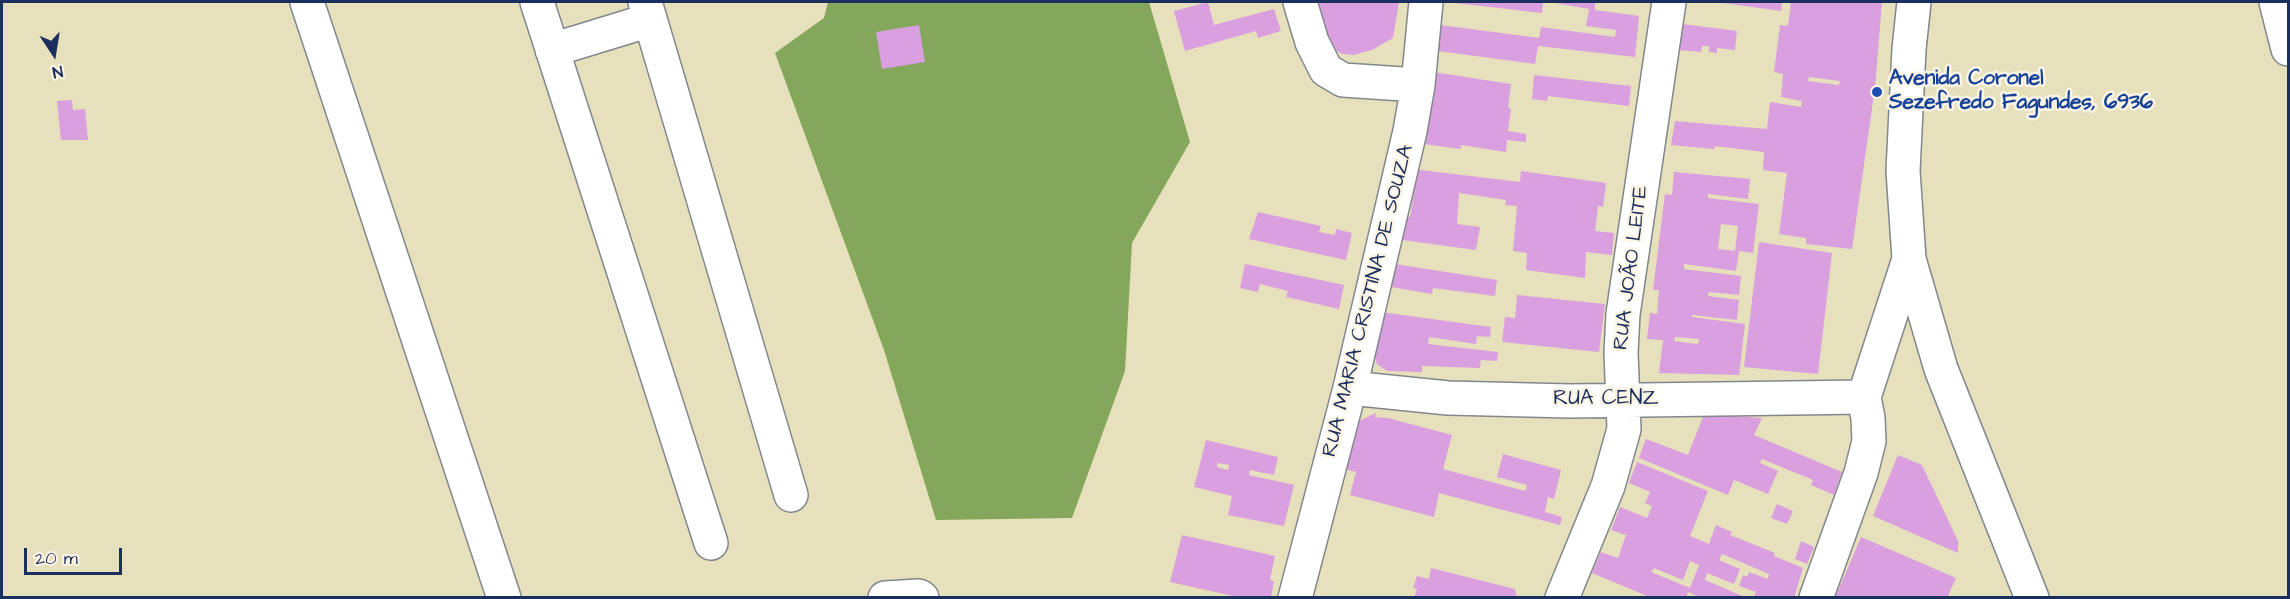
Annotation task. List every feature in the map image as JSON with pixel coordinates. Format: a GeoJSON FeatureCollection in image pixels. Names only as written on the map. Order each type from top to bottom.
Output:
{"type":"FeatureCollection","features":[{"type":"Feature","properties":{"kind":"street"},"geometry":{"type":"LineString","coordinates":[[307,2],[504,597]]}},
{"type":"Feature","properties":{"kind":"street"},"geometry":{"type":"LineString","coordinates":[[537,2],[711,543]]}},
{"type":"Feature","properties":{"kind":"street"},"geometry":{"type":"LineString","coordinates":[[1300,2],[1312,42],[1326,70],[1343,80],[1418,85]]}},
{"type":"Feature","properties":{"kind":"street","name":"RUA MARIA CRISTINA DE SOUZA"},"geometry":{"type":"LineString","coordinates":[[1295,597],[1350,388],[1410,131],[1418,85],[1426,2]]}},
{"type":"Feature","properties":{"kind":"street","name":"RUA JOÃO LEITE"},"geometry":{"type":"LineString","coordinates":[[1562,597],[1608,486],[1624,429],[1621,353],[1623,314],[1669,2]]}},
{"type":"Feature","properties":{"kind":"street"},"geometry":{"type":"LineString","coordinates":[[1914,2],[1903,171],[1909,259],[1941,369],[2032,597]]}},
{"type":"Feature","properties":{"kind":"street"},"geometry":{"type":"LineString","coordinates":[[2276,2],[2289,49]]}},
{"type":"Feature","properties":{"kind":"street"},"geometry":{"type":"LineString","coordinates":[[552,50],[648,11],[791,495]]}},
{"type":"Feature","properties":{"kind":"street"},"geometry":{"type":"LineString","coordinates":[[1816,597],[1857,483],[1869,441],[1864,397],[1909,259]]}},
{"type":"Feature","properties":{"kind":"street","name":"RUA CENZ"},"geometry":{"type":"LineString","coordinates":[[1350,388],[1448,398],[1623,400],[1864,397]]}},
{"type":"Feature","properties":{"kind":"street"},"geometry":{"type":"LineString","coordinates":[[885,597],[922,597]]}},
{"type":"Feature","properties":{"kind":"green space"},"geometry":{"type":"Polygon","coordinates":[[[828,2],[1149,2],[1190,142],[1132,243],[1125,371],[1072,518],[936,520],[884,350],[775,53],[824,18],[828,2]]]}},
{"type":"Feature","properties":{"kind":"building"},"geometry":{"type":"Polygon","coordinates":[[[1208,2],[1214,25],[1274,9],[1281,31],[1258,38],[1256,31],[1185,51],[1174,11],[1208,2]]]}},
{"type":"Feature","properties":{"kind":"building"},"geometry":{"type":"Polygon","coordinates":[[[1316,2],[1399,2],[1393,38],[1372,50],[1354,55],[1342,54],[1328,38],[1316,2]]]}},
{"type":"Feature","properties":{"kind":"building"},"geometry":{"type":"Polygon","coordinates":[[[1455,2],[1543,2],[1542,13],[1455,2]]]}},
{"type":"Feature","properties":{"kind":"building"},"geometry":{"type":"Polygon","coordinates":[[[1550,2],[1595,2],[1595,10],[1639,16],[1635,57],[1538,46],[1535,64],[1438,51],[1441,25],[1539,38],[1541,27],[1615,37],[1616,30],[1586,26],[1589,9],[1550,2]]]}},
{"type":"Feature","properties":{"kind":"building"},"geometry":{"type":"Polygon","coordinates":[[[1716,2],[1782,2],[1781,11],[1716,2]]]}},
{"type":"Feature","properties":{"kind":"building"},"geometry":{"type":"Polygon","coordinates":[[[1791,2],[1882,2],[1875,87],[1852,249],[1806,244],[1806,238],[1779,234],[1787,173],[1763,170],[1764,152],[1715,146],[1714,149],[1671,145],[1675,121],[1767,129],[1770,102],[1801,107],[1802,101],[1781,97],[1783,74],[1774,72],[1780,25],[1788,26],[1791,2]],[[1809,77],[1808,81],[1839,85],[1840,81],[1809,77]]]}},
{"type":"Feature","properties":{"kind":"building"},"geometry":{"type":"Polygon","coordinates":[[[1682,24],[1737,31],[1735,50],[1717,48],[1717,53],[1709,52],[1709,46],[1702,46],[1701,52],[1679,50],[1682,24]]]}},
{"type":"Feature","properties":{"kind":"building"},"geometry":{"type":"Polygon","coordinates":[[[919,25],[925,62],[882,69],[876,32],[919,25]]]}},
{"type":"Feature","properties":{"kind":"building"},"geometry":{"type":"Polygon","coordinates":[[[1433,72],[1511,84],[1508,131],[1526,134],[1526,142],[1507,140],[1506,152],[1461,145],[1461,149],[1423,144],[1429,120],[1433,72]]]}},
{"type":"Feature","properties":{"kind":"building"},"geometry":{"type":"Polygon","coordinates":[[[1534,75],[1631,86],[1629,106],[1548,96],[1547,101],[1532,99],[1534,75]]]}},
{"type":"Feature","properties":{"kind":"building"},"geometry":{"type":"Polygon","coordinates":[[[72,100],[73,110],[85,109],[88,140],[61,140],[57,101],[72,100]]]}},
{"type":"Feature","properties":{"kind":"building"},"geometry":{"type":"Polygon","coordinates":[[[1413,169],[1520,182],[1521,171],[1606,183],[1603,207],[1598,206],[1595,231],[1614,233],[1612,255],[1586,252],[1585,278],[1526,270],[1527,253],[1513,251],[1517,206],[1505,205],[1506,200],[1459,193],[1457,224],[1480,227],[1476,250],[1402,240],[1406,216],[1410,217],[1414,193],[1409,193],[1413,169]]]}},
{"type":"Feature","properties":{"kind":"building"},"geometry":{"type":"Polygon","coordinates":[[[1674,172],[1750,179],[1748,199],[1708,194],[1708,198],[1759,204],[1753,253],[1739,251],[1736,271],[1684,264],[1684,269],[1741,276],[1739,295],[1709,292],[1708,296],[1739,300],[1737,320],[1692,315],[1692,317],[1745,324],[1739,375],[1659,373],[1663,340],[1647,339],[1650,313],[1657,314],[1659,290],[1653,290],[1665,194],[1672,195],[1674,172]],[[1721,224],[1718,249],[1735,251],[1738,226],[1721,224]],[[1675,337],[1674,341],[1698,344],[1699,339],[1675,337]]]}},
{"type":"Feature","properties":{"kind":"building"},"geometry":{"type":"Polygon","coordinates":[[[1258,212],[1321,226],[1319,232],[1335,235],[1336,229],[1352,233],[1346,260],[1249,239],[1258,212]]]}},
{"type":"Feature","properties":{"kind":"building"},"geometry":{"type":"Polygon","coordinates":[[[1759,242],[1832,253],[1818,374],[1744,367],[1759,242]]]}},
{"type":"Feature","properties":{"kind":"building"},"geometry":{"type":"Polygon","coordinates":[[[1245,264],[1344,285],[1339,309],[1286,297],[1288,291],[1260,284],[1258,292],[1240,288],[1245,264]]]}},
{"type":"Feature","properties":{"kind":"building"},"geometry":{"type":"Polygon","coordinates":[[[1395,264],[1497,280],[1495,296],[1433,288],[1432,294],[1391,287],[1395,264]]]}},
{"type":"Feature","properties":{"kind":"building"},"geometry":{"type":"Polygon","coordinates":[[[1517,295],[1605,304],[1599,352],[1502,342],[1505,317],[1515,318],[1517,295]]]}},
{"type":"Feature","properties":{"kind":"building"},"geometry":{"type":"Polygon","coordinates":[[[1380,312],[1491,327],[1490,337],[1477,336],[1476,344],[1429,337],[1428,344],[1498,352],[1497,361],[1481,360],[1480,368],[1422,366],[1422,372],[1387,371],[1377,364],[1374,354],[1380,312]]]}},
{"type":"Feature","properties":{"kind":"building"},"geometry":{"type":"Polygon","coordinates":[[[1376,413],[1375,417],[1388,418],[1452,435],[1443,469],[1525,491],[1527,485],[1497,477],[1503,454],[1561,470],[1554,499],[1548,497],[1545,512],[1562,517],[1560,525],[1439,493],[1434,517],[1350,495],[1356,472],[1341,468],[1346,444],[1359,421],[1376,413]]]}},
{"type":"Feature","properties":{"kind":"building"},"geometry":{"type":"Polygon","coordinates":[[[1704,414],[1762,418],[1754,435],[1842,472],[1834,495],[1811,485],[1813,480],[1762,459],[1760,463],[1778,471],[1768,494],[1734,480],[1728,495],[1639,458],[1646,439],[1688,455],[1704,414]]]}},
{"type":"Feature","properties":{"kind":"building"},"geometry":{"type":"Polygon","coordinates":[[[1206,440],[1278,457],[1274,475],[1250,470],[1249,475],[1294,485],[1284,526],[1228,515],[1232,496],[1194,487],[1206,440]],[[1217,463],[1217,467],[1228,470],[1229,465],[1217,463]]]}},
{"type":"Feature","properties":{"kind":"building"},"geometry":{"type":"Polygon","coordinates":[[[1898,455],[1922,465],[1958,541],[1958,553],[1873,516],[1898,455]]]}},
{"type":"Feature","properties":{"kind":"building"},"geometry":{"type":"Polygon","coordinates":[[[1637,462],[1708,491],[1690,536],[1709,544],[1716,525],[1732,532],[1730,535],[1775,553],[1774,556],[1803,568],[1794,598],[1753,598],[1756,592],[1739,586],[1743,575],[1747,577],[1749,572],[1768,579],[1769,574],[1722,554],[1719,560],[1740,569],[1734,584],[1707,573],[1705,580],[1747,598],[1701,598],[1688,592],[1686,598],[1652,598],[1592,573],[1601,552],[1618,558],[1626,535],[1611,530],[1620,507],[1647,518],[1652,506],[1645,503],[1650,492],[1629,483],[1637,462]],[[1690,561],[1683,580],[1654,568],[1651,572],[1690,588],[1699,565],[1690,561]]]}},
{"type":"Feature","properties":{"kind":"building"},"geometry":{"type":"Polygon","coordinates":[[[1777,504],[1793,511],[1787,524],[1771,518],[1777,504]]]}},
{"type":"Feature","properties":{"kind":"building"},"geometry":{"type":"Polygon","coordinates":[[[1182,535],[1275,556],[1270,580],[1274,581],[1271,598],[1242,598],[1170,582],[1182,535]]]}},
{"type":"Feature","properties":{"kind":"building"},"geometry":{"type":"Polygon","coordinates":[[[1861,537],[1956,578],[1947,598],[1835,598],[1861,537]]]}},
{"type":"Feature","properties":{"kind":"building"},"geometry":{"type":"Polygon","coordinates":[[[1801,541],[1814,547],[1807,564],[1795,559],[1801,541]]]}},
{"type":"Feature","properties":{"kind":"building"},"geometry":{"type":"Polygon","coordinates":[[[1431,568],[1515,589],[1517,598],[1414,598],[1417,589],[1413,588],[1417,576],[1429,579],[1431,568]]]}},
{"type":"Feature","properties":{"kind":"place","name":"Avenida Coronel Sezefredo Fagundes, 6936"},"geometry":{"type":"Point","coordinates":[1877,92]}}]}
